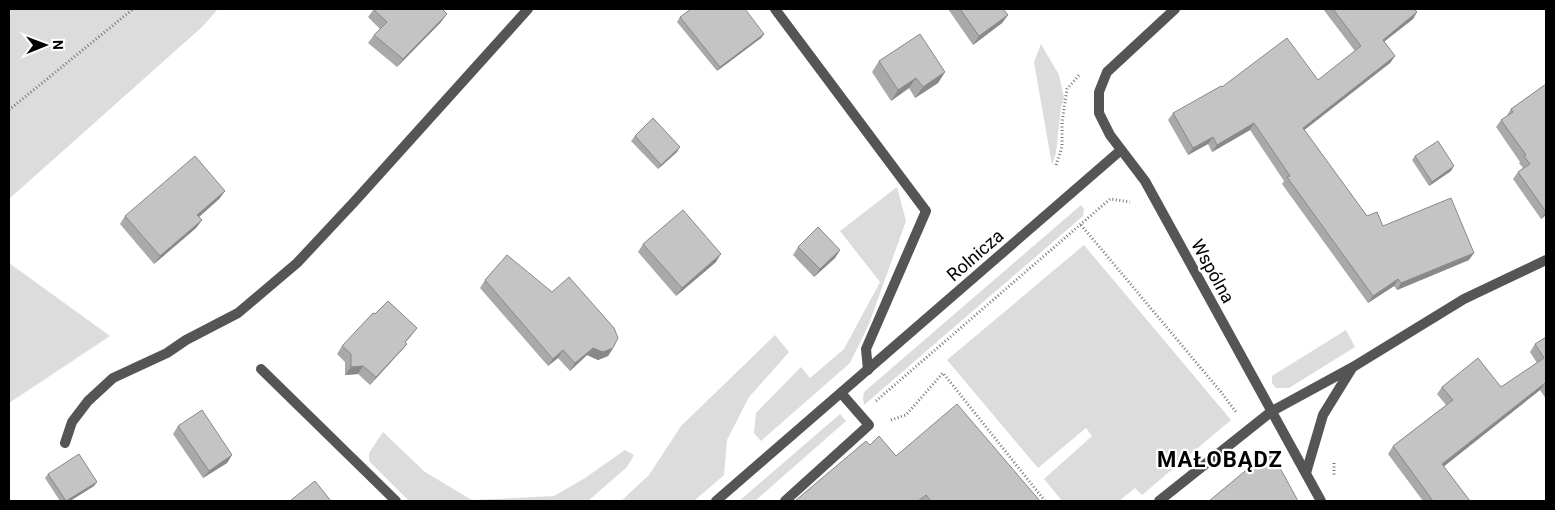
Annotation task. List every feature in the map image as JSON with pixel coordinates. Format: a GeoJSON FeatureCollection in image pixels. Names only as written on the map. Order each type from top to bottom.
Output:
{"type":"FeatureCollection","features":[{"type":"Feature","properties":{"kind":"street"},"geometry":{"type":"LineString","coordinates":[[65,443],[72,422],[88,401],[113,378],[167,353],[186,340],[238,313],[297,262],[355,201],[528,9]]}},
{"type":"Feature","properties":{"kind":"street"},"geometry":{"type":"LineString","coordinates":[[775,9],[926,210],[866,349],[868,370]]}},
{"type":"Feature","properties":{"kind":"street"},"geometry":{"type":"LineString","coordinates":[[1121,150],[1110,135],[1099,113],[1099,92],[1107,72],[1175,9]]}},
{"type":"Feature","properties":{"kind":"street","name":"Rolnicza"},"geometry":{"type":"LineString","coordinates":[[716,501],[1121,150]]}},
{"type":"Feature","properties":{"kind":"street","name":"Wspólna"},"geometry":{"type":"LineString","coordinates":[[1121,150],[1145,181],[1321,501]]}},
{"type":"Feature","properties":{"kind":"street"},"geometry":{"type":"LineString","coordinates":[[1159,501],[1272,411],[1353,367],[1464,299],[1546,260]]}},
{"type":"Feature","properties":{"kind":"street"},"geometry":{"type":"LineString","coordinates":[[1306,472],[1323,415],[1353,367]]}},
{"type":"Feature","properties":{"kind":"street"},"geometry":{"type":"LineString","coordinates":[[261,369],[396,501]]}},
{"type":"Feature","properties":{"kind":"street"},"geometry":{"type":"LineString","coordinates":[[785,501],[869,425],[841,394]]}},
{"type":"Feature","properties":{"kind":"path"},"geometry":{"type":"LineString","coordinates":[[9,110],[133,9]]}},
{"type":"Feature","properties":{"kind":"path"},"geometry":{"type":"LineString","coordinates":[[860,414],[1110,199],[1132,202]]}},
{"type":"Feature","properties":{"kind":"path"},"geometry":{"type":"LineString","coordinates":[[1080,225],[1221,392],[1245,424],[1254,419],[1257,423]]}},
{"type":"Feature","properties":{"kind":"path"},"geometry":{"type":"LineString","coordinates":[[865,429],[906,415],[943,373],[1045,501]]}},
{"type":"Feature","properties":{"kind":"path"},"geometry":{"type":"LineString","coordinates":[[1334,462],[1335,480]]}},
{"type":"Feature","properties":{"kind":"shaded area"},"geometry":{"type":"Polygon","coordinates":[[[9,9],[218,9],[202,27],[9,199],[9,9]]]}},
{"type":"Feature","properties":{"kind":"shaded area"},"geometry":{"type":"Polygon","coordinates":[[[1041,44],[1059,75],[1064,98],[1061,107],[1056,153],[1052,165],[1034,62],[1041,44]]]}},
{"type":"Feature","properties":{"kind":"shaded area"},"geometry":{"type":"Polygon","coordinates":[[[897,187],[906,221],[869,324],[850,363],[761,441],[754,433],[756,413],[801,367],[810,378],[844,349],[880,282],[840,231],[897,187]]]}},
{"type":"Feature","properties":{"kind":"shaded area"},"geometry":{"type":"Polygon","coordinates":[[[1081,205],[1084,209],[1083,216],[864,405],[864,392],[1081,205]]]}},
{"type":"Feature","properties":{"kind":"shaded area"},"geometry":{"type":"Polygon","coordinates":[[[1084,245],[1231,420],[1142,495],[1135,488],[1119,501],[1062,501],[1044,479],[1092,436],[1086,428],[1038,468],[947,360],[1084,245]]]}},
{"type":"Feature","properties":{"kind":"shaded area"},"geometry":{"type":"Polygon","coordinates":[[[9,263],[110,336],[9,403],[9,263]]]}},
{"type":"Feature","properties":{"kind":"shaded area"},"geometry":{"type":"Polygon","coordinates":[[[1346,330],[1355,347],[1289,388],[1276,388],[1272,383],[1272,376],[1346,330]]]}},
{"type":"Feature","properties":{"kind":"shaded area"},"geometry":{"type":"Polygon","coordinates":[[[775,335],[789,352],[749,397],[727,440],[724,475],[694,501],[621,501],[649,475],[681,426],[775,335]]]}},
{"type":"Feature","properties":{"kind":"shaded area"},"geometry":{"type":"Polygon","coordinates":[[[840,414],[846,421],[755,501],[739,501],[840,414]]]}},
{"type":"Feature","properties":{"kind":"shaded area"},"geometry":{"type":"Polygon","coordinates":[[[383,432],[425,472],[472,500],[554,496],[585,478],[625,450],[634,455],[627,467],[588,501],[409,501],[369,461],[369,453],[383,432]]]}},
{"type":"Feature","properties":{"kind":"building"},"geometry":{"type":"Polygon","coordinates":[[[373,9],[444,9],[447,14],[403,59],[374,35],[387,22],[373,9]]]}},
{"type":"Feature","properties":{"kind":"building"},"geometry":{"type":"Polygon","coordinates":[[[691,9],[745,9],[764,34],[720,67],[680,17],[691,9]]]}},
{"type":"Feature","properties":{"kind":"building"},"geometry":{"type":"Polygon","coordinates":[[[960,9],[1003,9],[1008,15],[979,36],[960,9]]]}},
{"type":"Feature","properties":{"kind":"building"},"geometry":{"type":"Polygon","coordinates":[[[1333,9],[1414,9],[1417,12],[1383,40],[1395,56],[1303,128],[1367,216],[1377,212],[1383,226],[1451,198],[1474,253],[1401,283],[1398,279],[1373,296],[1287,177],[1290,176],[1254,123],[1217,145],[1213,137],[1193,148],[1173,113],[1222,87],[1287,38],[1318,80],[1361,46],[1333,9]]]}},
{"type":"Feature","properties":{"kind":"building"},"geometry":{"type":"Polygon","coordinates":[[[920,34],[945,72],[923,87],[916,78],[898,90],[879,61],[920,34]]]}},
{"type":"Feature","properties":{"kind":"building"},"geometry":{"type":"Polygon","coordinates":[[[1546,84],[1546,212],[1518,172],[1530,164],[1524,156],[1526,155],[1501,120],[1513,112],[1511,109],[1546,84]]]}},
{"type":"Feature","properties":{"kind":"building"},"geometry":{"type":"Polygon","coordinates":[[[653,118],[680,147],[661,165],[635,136],[653,118]]]}},
{"type":"Feature","properties":{"kind":"building"},"geometry":{"type":"Polygon","coordinates":[[[1438,141],[1454,166],[1432,182],[1415,156],[1438,141]]]}},
{"type":"Feature","properties":{"kind":"building"},"geometry":{"type":"Polygon","coordinates":[[[195,156],[225,191],[197,215],[202,220],[160,256],[125,216],[195,156]]]}},
{"type":"Feature","properties":{"kind":"building"},"geometry":{"type":"Polygon","coordinates":[[[683,210],[721,254],[682,288],[643,244],[683,210]]]}},
{"type":"Feature","properties":{"kind":"building"},"geometry":{"type":"Polygon","coordinates":[[[818,227],[840,250],[820,269],[798,247],[818,227]]]}},
{"type":"Feature","properties":{"kind":"building"},"geometry":{"type":"Polygon","coordinates":[[[507,255],[552,292],[569,277],[614,328],[618,338],[613,348],[603,352],[593,348],[575,363],[563,350],[553,359],[485,280],[507,255]]]}},
{"type":"Feature","properties":{"kind":"building"},"geometry":{"type":"Polygon","coordinates":[[[388,301],[417,328],[405,342],[407,344],[376,377],[363,366],[351,367],[351,354],[342,346],[373,313],[375,314],[388,301]]]}},
{"type":"Feature","properties":{"kind":"building"},"geometry":{"type":"Polygon","coordinates":[[[1546,337],[1546,385],[1545,383],[1442,464],[1470,501],[1433,501],[1393,446],[1453,400],[1442,387],[1478,358],[1501,387],[1544,358],[1535,344],[1546,337]]]}},
{"type":"Feature","properties":{"kind":"building"},"geometry":{"type":"Polygon","coordinates":[[[957,404],[1040,501],[931,501],[926,495],[918,501],[795,501],[866,441],[870,445],[879,436],[896,456],[957,404]]]}},
{"type":"Feature","properties":{"kind":"building"},"geometry":{"type":"Polygon","coordinates":[[[202,410],[232,455],[209,471],[178,426],[202,410]]]}},
{"type":"Feature","properties":{"kind":"building"},"geometry":{"type":"Polygon","coordinates":[[[79,454],[97,482],[66,501],[48,474],[79,454]]]}},
{"type":"Feature","properties":{"kind":"building"},"geometry":{"type":"Polygon","coordinates":[[[1273,455],[1298,501],[1209,501],[1250,467],[1273,455]]]}},
{"type":"Feature","properties":{"kind":"building"},"geometry":{"type":"Polygon","coordinates":[[[315,481],[331,501],[290,501],[315,481]]]}},
{"type":"Feature","properties":{"kind":"district","name":"MAŁOBĄDZ"},"geometry":{"type":"Point","coordinates":[1220,459]}}]}
